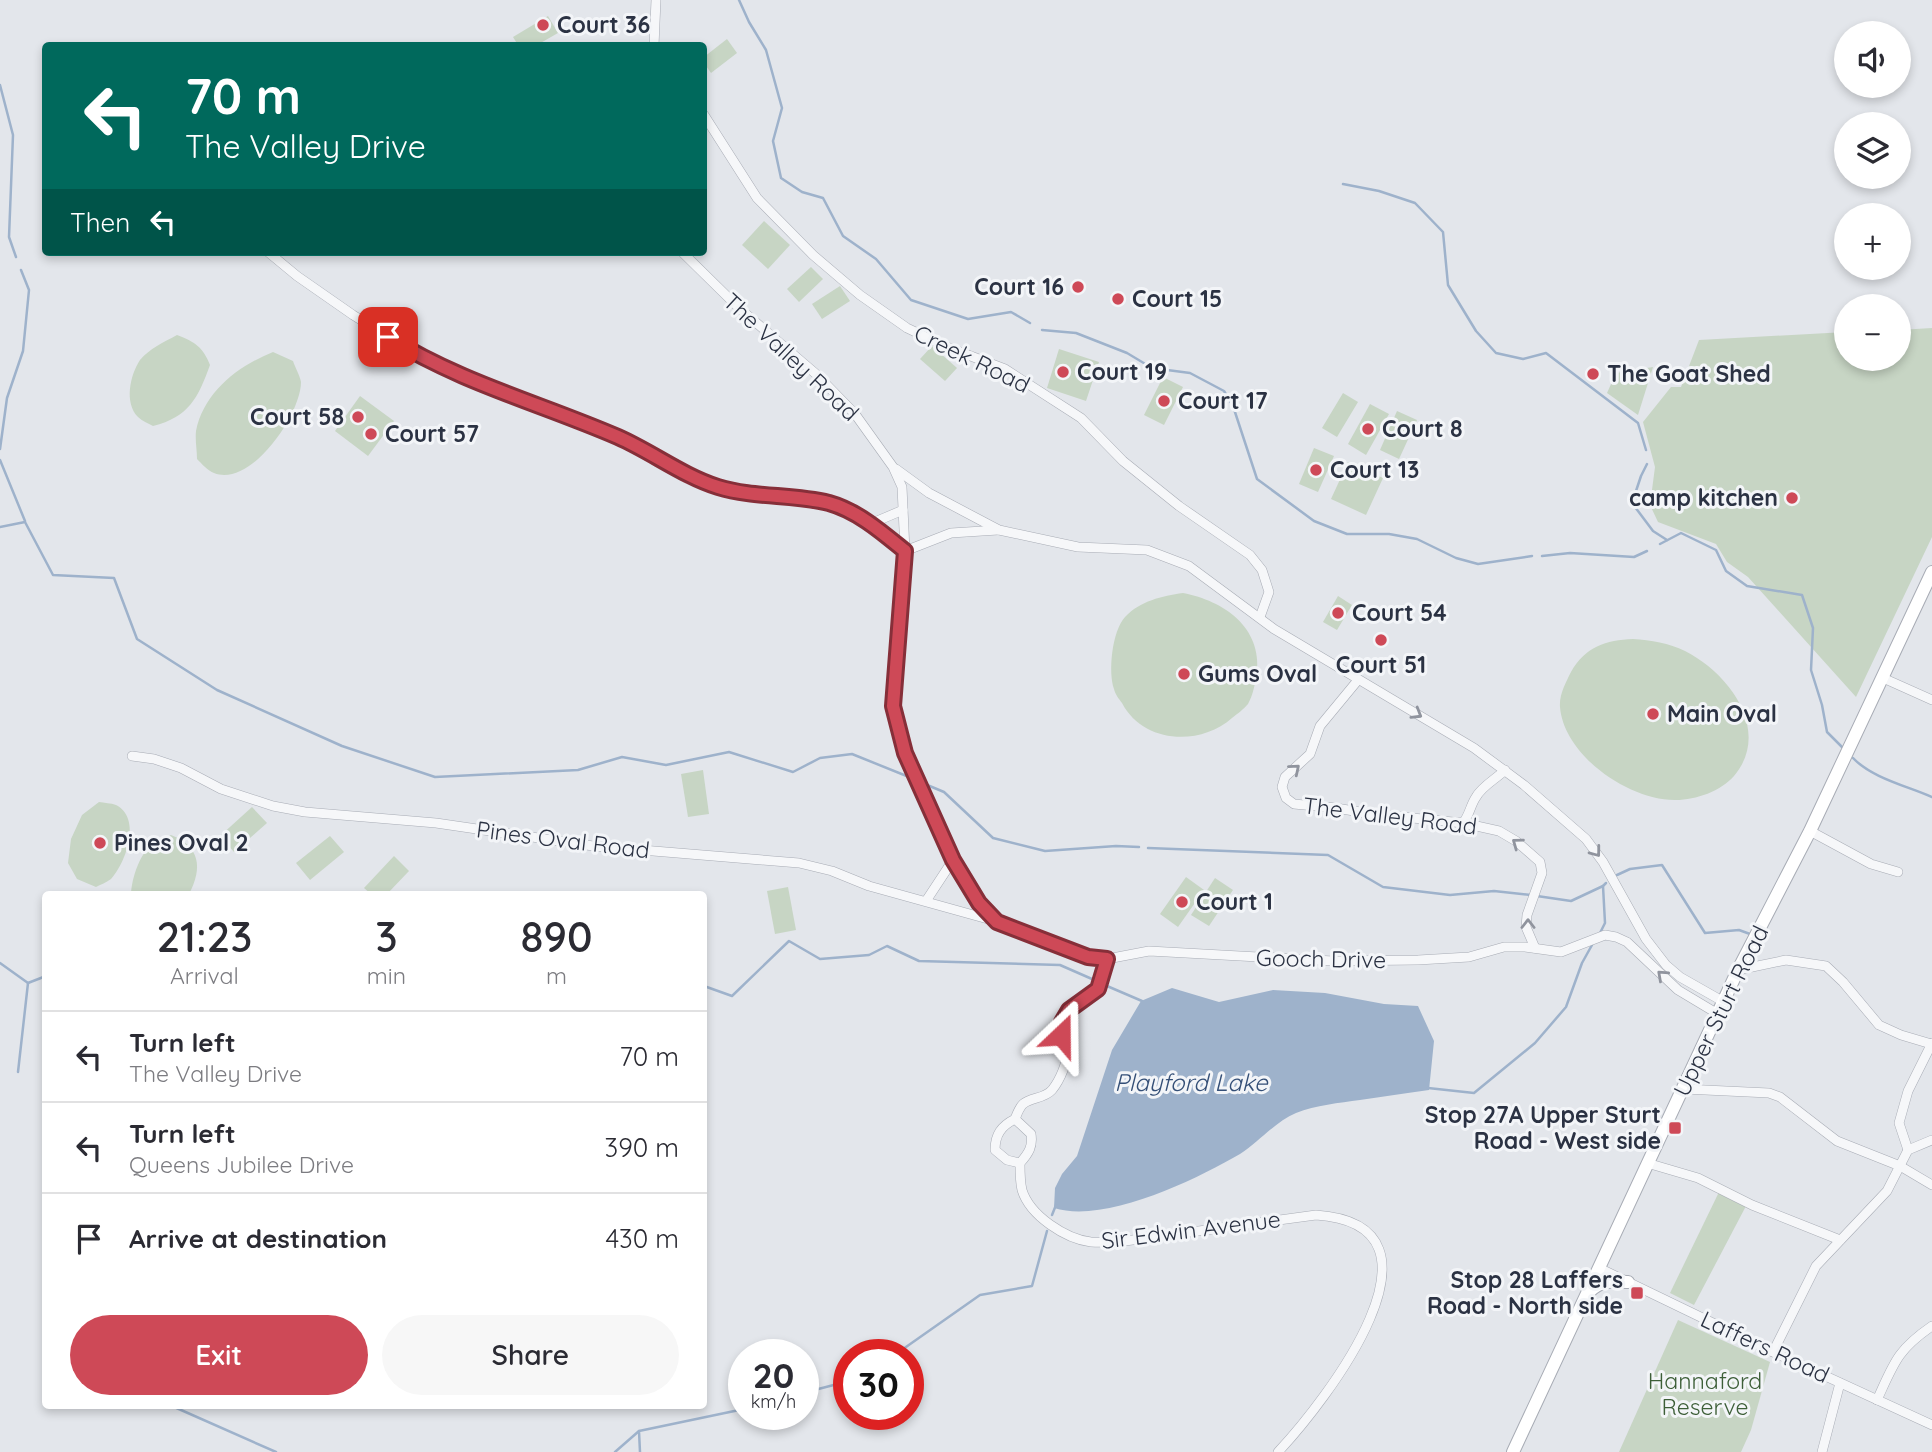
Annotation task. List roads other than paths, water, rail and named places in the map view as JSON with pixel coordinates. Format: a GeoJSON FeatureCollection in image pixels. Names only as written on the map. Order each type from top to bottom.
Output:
{"type":"FeatureCollection","features":[{"type":"Feature","properties":{"kind":"main road","name":"Upper Sturt Road"},"geometry":{"type":"LineString","coordinates":[[1513,1452],[1738,970],[1810,831],[1932,572]]}},
{"type":"Feature","properties":{"kind":"main road"},"geometry":{"type":"LineString","coordinates":[[1587,1295],[1596,1286],[1608,1281],[1628,1282]]}},
{"type":"Feature","properties":{"kind":"street"},"geometry":{"type":"LineString","coordinates":[[654,42],[656,0]]}},
{"type":"Feature","properties":{"kind":"street","name":"Creek Road"},"geometry":{"type":"LineString","coordinates":[[707,120],[757,198],[813,255],[860,295],[907,328],[1005,369],[1081,418],[1123,461],[1180,506],[1250,555],[1262,570],[1269,592],[1259,617]]}},
{"type":"Feature","properties":{"kind":"street"},"geometry":{"type":"LineString","coordinates":[[273,256],[296,276],[353,315],[406,348],[445,368],[603,430],[717,487],[749,494],[832,504],[870,524],[905,551],[893,706],[905,753],[953,860],[979,903],[997,922]]}},
{"type":"Feature","properties":{"kind":"street","name":"The Valley Road"},"geometry":{"type":"LineString","coordinates":[[686,256],[739,308],[816,374],[855,414],[893,467],[902,487],[905,551],[951,533],[999,530]]}},
{"type":"Feature","properties":{"kind":"street","name":"The Valley Road"},"geometry":{"type":"LineString","coordinates":[[893,467],[929,493],[999,530],[1078,548],[1147,550],[1189,566],[1274,629],[1456,737],[1505,771],[1586,839],[1603,862],[1646,939],[1666,965],[1721,1008]]}},
{"type":"Feature","properties":{"kind":"street"},"geometry":{"type":"LineString","coordinates":[[870,524],[904,510]]}},
{"type":"Feature","properties":{"kind":"street"},"geometry":{"type":"LineString","coordinates":[[1883,678],[1932,700]]}},
{"type":"Feature","properties":{"kind":"street","name":"The Valley Road"},"geometry":{"type":"LineString","coordinates":[[1357,680],[1320,726],[1310,754],[1285,777],[1282,787],[1286,798],[1294,804],[1463,822],[1499,831],[1516,841],[1540,862],[1542,873],[1527,915],[1528,936],[1535,948]]}},
{"type":"Feature","properties":{"kind":"street","name":"Pines Oval Road"},"geometry":{"type":"LineString","coordinates":[[132,756],[154,759],[181,768],[220,789],[273,806],[305,812],[436,823],[618,849],[799,863],[997,922],[1088,957],[1107,959]]}},
{"type":"Feature","properties":{"kind":"street"},"geometry":{"type":"LineString","coordinates":[[1463,822],[1471,812],[1479,792],[1505,771]]}},
{"type":"Feature","properties":{"kind":"street"},"geometry":{"type":"LineString","coordinates":[[1810,831],[1871,863],[1898,872]]}},
{"type":"Feature","properties":{"kind":"street"},"geometry":{"type":"LineString","coordinates":[[926,901],[953,860]]}},
{"type":"Feature","properties":{"kind":"street","name":"Gooch Drive"},"geometry":{"type":"LineString","coordinates":[[1107,959],[1149,951],[1333,961],[1418,960],[1469,957],[1504,947],[1562,952],[1605,935],[1616,937],[1637,950],[1678,990],[1721,1008]]}},
{"type":"Feature","properties":{"kind":"street"},"geometry":{"type":"LineString","coordinates":[[1020,1163],[1007,1160],[995,1150],[995,1139],[1000,1130],[1015,1119],[1022,1105],[1052,1090],[1062,1072],[1068,1047],[1061,1035],[1062,1022],[1077,1002],[1094,994],[1098,989],[1107,959]]}},
{"type":"Feature","properties":{"kind":"street"},"geometry":{"type":"LineString","coordinates":[[1738,970],[1786,960],[1826,966],[1879,1025],[1931,1044],[1908,1091],[1899,1123],[1908,1150]]}},
{"type":"Feature","properties":{"kind":"street"},"geometry":{"type":"LineString","coordinates":[[1684,1089],[1769,1093],[1780,1097],[1837,1141],[1899,1166],[1932,1185]]}},
{"type":"Feature","properties":{"kind":"street","name":"Sir Edwin Avenue"},"geometry":{"type":"LineString","coordinates":[[1015,1119],[1031,1133],[1033,1143],[1020,1163],[1022,1191],[1033,1209],[1051,1224],[1088,1242],[1125,1241],[1316,1215],[1354,1224],[1371,1236],[1384,1260],[1383,1279],[1363,1334],[1344,1369],[1278,1452]]}},
{"type":"Feature","properties":{"kind":"street"},"geometry":{"type":"LineString","coordinates":[[1773,1352],[1816,1266],[1887,1191],[1908,1150],[1932,1140]]}},
{"type":"Feature","properties":{"kind":"street"},"geometry":{"type":"LineString","coordinates":[[1647,1163],[1698,1178],[1752,1205],[1840,1240]]}},
{"type":"Feature","properties":{"kind":"street","name":"Laffers Road"},"geometry":{"type":"LineString","coordinates":[[1599,1268],[1932,1425]]}},
{"type":"Feature","properties":{"kind":"street"},"geometry":{"type":"LineString","coordinates":[[1877,1400],[1898,1356],[1907,1344],[1932,1326]]}},
{"type":"Feature","properties":{"kind":"street"},"geometry":{"type":"LineString","coordinates":[[1822,1452],[1840,1383]]}},
{"type":"Feature","properties":{"kind":"water","name":"Playford Lake"},"geometry":{"type":"Polygon","coordinates":[[[1172,988],[1219,1002],[1273,990],[1325,993],[1384,1004],[1418,1006],[1434,1041],[1429,1090],[1304,1110],[1281,1121],[1240,1154],[1175,1187],[1123,1205],[1098,1210],[1054,1208],[1055,1188],[1062,1174],[1077,1156],[1112,1050],[1141,1001],[1172,988]]]}},
{"type":"Feature","properties":{"kind":"waterway"},"geometry":{"type":"LineString","coordinates":[[739,0],[766,50],[782,108],[773,141],[781,178],[802,192],[823,198],[843,236],[876,259],[911,300],[968,319],[1011,312],[1030,323]]}},
{"type":"Feature","properties":{"kind":"waterway"},"geometry":{"type":"LineString","coordinates":[[0,85],[13,135],[9,237],[16,257]]}},
{"type":"Feature","properties":{"kind":"waterway"},"geometry":{"type":"LineString","coordinates":[[1343,184],[1379,191],[1415,203],[1443,232],[1448,285],[1476,331],[1496,353],[1523,359],[1546,353],[1638,423],[1646,450]]}},
{"type":"Feature","properties":{"kind":"waterway"},"geometry":{"type":"LineString","coordinates":[[0,449],[7,398],[23,351],[29,290],[21,270]]}},
{"type":"Feature","properties":{"kind":"waterway"},"geometry":{"type":"LineString","coordinates":[[1042,330],[1076,333],[1127,353],[1152,368],[1190,373],[1224,391],[1233,406],[1257,479],[1314,521],[1347,534],[1389,534],[1417,539],[1456,558],[1478,564],[1532,556]]}},
{"type":"Feature","properties":{"kind":"waterway"},"geometry":{"type":"LineString","coordinates":[[0,460],[25,521]]}},
{"type":"Feature","properties":{"kind":"waterway"},"geometry":{"type":"LineString","coordinates":[[1647,464],[1632,503],[1653,531],[1667,540]]}},
{"type":"Feature","properties":{"kind":"waterway"},"geometry":{"type":"LineString","coordinates":[[0,527],[25,522],[53,575],[114,578],[137,639],[217,690],[342,746],[435,777],[578,770],[622,757],[666,765],[729,752],[793,772],[820,758],[852,754],[914,779]]}},
{"type":"Feature","properties":{"kind":"waterway"},"geometry":{"type":"LineString","coordinates":[[1660,544],[1681,533],[1716,550],[1726,571],[1747,586],[1802,595],[1813,628],[1811,670],[1827,732],[1842,747]]}},
{"type":"Feature","properties":{"kind":"waterway"},"geometry":{"type":"LineString","coordinates":[[1542,556],[1570,553],[1634,557],[1647,551]]}},
{"type":"Feature","properties":{"kind":"waterway"},"geometry":{"type":"LineString","coordinates":[[1853,758],[1880,776],[1932,797]]}},
{"type":"Feature","properties":{"kind":"waterway"},"geometry":{"type":"LineString","coordinates":[[920,782],[944,792],[993,838],[1045,851],[1139,847]]}},
{"type":"Feature","properties":{"kind":"waterway"},"geometry":{"type":"LineString","coordinates":[[1148,848],[1328,855],[1383,887],[1450,895],[1494,891],[1531,895]]}},
{"type":"Feature","properties":{"kind":"waterway"},"geometry":{"type":"LineString","coordinates":[[1617,875],[1630,869],[1662,865],[1705,933],[1739,930],[1750,934]]}},
{"type":"Feature","properties":{"kind":"waterway"},"geometry":{"type":"LineString","coordinates":[[1600,933],[1605,923],[1603,886],[1606,883]]}},
{"type":"Feature","properties":{"kind":"waterway"},"geometry":{"type":"LineString","coordinates":[[1537,896],[1571,901],[1603,886]]}},
{"type":"Feature","properties":{"kind":"waterway"},"geometry":{"type":"LineString","coordinates":[[707,987],[732,996],[789,941],[820,959],[869,955],[887,946],[919,961],[1060,965],[1092,979]]}},
{"type":"Feature","properties":{"kind":"waterway"},"geometry":{"type":"LineString","coordinates":[[1428,1088],[1474,1093],[1535,1043],[1566,1007],[1582,963],[1592,945]]}},
{"type":"Feature","properties":{"kind":"waterway"},"geometry":{"type":"LineString","coordinates":[[0,963],[28,983],[42,978]]}},
{"type":"Feature","properties":{"kind":"waterway"},"geometry":{"type":"LineString","coordinates":[[18,1072],[28,983]]}},
{"type":"Feature","properties":{"kind":"waterway"},"geometry":{"type":"LineString","coordinates":[[1107,986],[1142,1001]]}},
{"type":"Feature","properties":{"kind":"waterway"},"geometry":{"type":"LineString","coordinates":[[1052,1215],[1056,1205]]}},
{"type":"Feature","properties":{"kind":"waterway"},"geometry":{"type":"LineString","coordinates":[[917,1339],[980,1295],[1032,1286],[1047,1231]]}},
{"type":"Feature","properties":{"kind":"waterway"},"geometry":{"type":"LineString","coordinates":[[819,1389],[833,1385]]}},
{"type":"Feature","properties":{"kind":"waterway"},"geometry":{"type":"LineString","coordinates":[[179,1409],[276,1452]]}},
{"type":"Feature","properties":{"kind":"waterway"},"geometry":{"type":"LineString","coordinates":[[640,1452],[639,1431],[728,1412]]}},
{"type":"Feature","properties":{"kind":"waterway"},"geometry":{"type":"LineString","coordinates":[[615,1452],[639,1431]]}},
{"type":"Feature","properties":{"kind":"place","name":"Court 36"},"geometry":{"type":"Point","coordinates":[543,25]}},
{"type":"Feature","properties":{"kind":"place","name":"Court 16"},"geometry":{"type":"Point","coordinates":[1078,287]}},
{"type":"Feature","properties":{"kind":"place","name":"Court 15"},"geometry":{"type":"Point","coordinates":[1118,299]}},
{"type":"Feature","properties":{"kind":"place","name":"Court 19"},"geometry":{"type":"Point","coordinates":[1063,372]}},
{"type":"Feature","properties":{"kind":"place","name":"The Goat Shed"},"geometry":{"type":"Point","coordinates":[1593,374]}},
{"type":"Feature","properties":{"kind":"place","name":"Court 17"},"geometry":{"type":"Point","coordinates":[1164,401]}},
{"type":"Feature","properties":{"kind":"place","name":"Court 58"},"geometry":{"type":"Point","coordinates":[358,417]}},
{"type":"Feature","properties":{"kind":"place","name":"Court 8"},"geometry":{"type":"Point","coordinates":[1368,429]}},
{"type":"Feature","properties":{"kind":"place","name":"Court 57"},"geometry":{"type":"Point","coordinates":[371,434]}},
{"type":"Feature","properties":{"kind":"place","name":"Court 13"},"geometry":{"type":"Point","coordinates":[1316,470]}},
{"type":"Feature","properties":{"kind":"place","name":"camp kitchen"},"geometry":{"type":"Point","coordinates":[1792,498]}},
{"type":"Feature","properties":{"kind":"place","name":"Court 54"},"geometry":{"type":"Point","coordinates":[1338,613]}},
{"type":"Feature","properties":{"kind":"place","name":"Court 51"},"geometry":{"type":"Point","coordinates":[1381,640]}},
{"type":"Feature","properties":{"kind":"place","name":"Gums Oval"},"geometry":{"type":"Point","coordinates":[1184,674]}},
{"type":"Feature","properties":{"kind":"place","name":"Main Oval"},"geometry":{"type":"Point","coordinates":[1653,714]}},
{"type":"Feature","properties":{"kind":"place","name":"Pines Oval 2"},"geometry":{"type":"Point","coordinates":[100,843]}},
{"type":"Feature","properties":{"kind":"place","name":"Court 1"},"geometry":{"type":"Point","coordinates":[1182,902]}},
{"type":"Feature","properties":{"kind":"place","name":"Stop 27A Upper Sturt Road - West side"},"geometry":{"type":"Point","coordinates":[1675,1128]}},
{"type":"Feature","properties":{"kind":"place","name":"Stop 28 Laffers Road - North side"},"geometry":{"type":"Point","coordinates":[1637,1293]}},
{"type":"Feature","properties":{"kind":"park label","name":"Hannaford Reserve"},"geometry":{"type":"Point","coordinates":[1705,1394]}}]}
